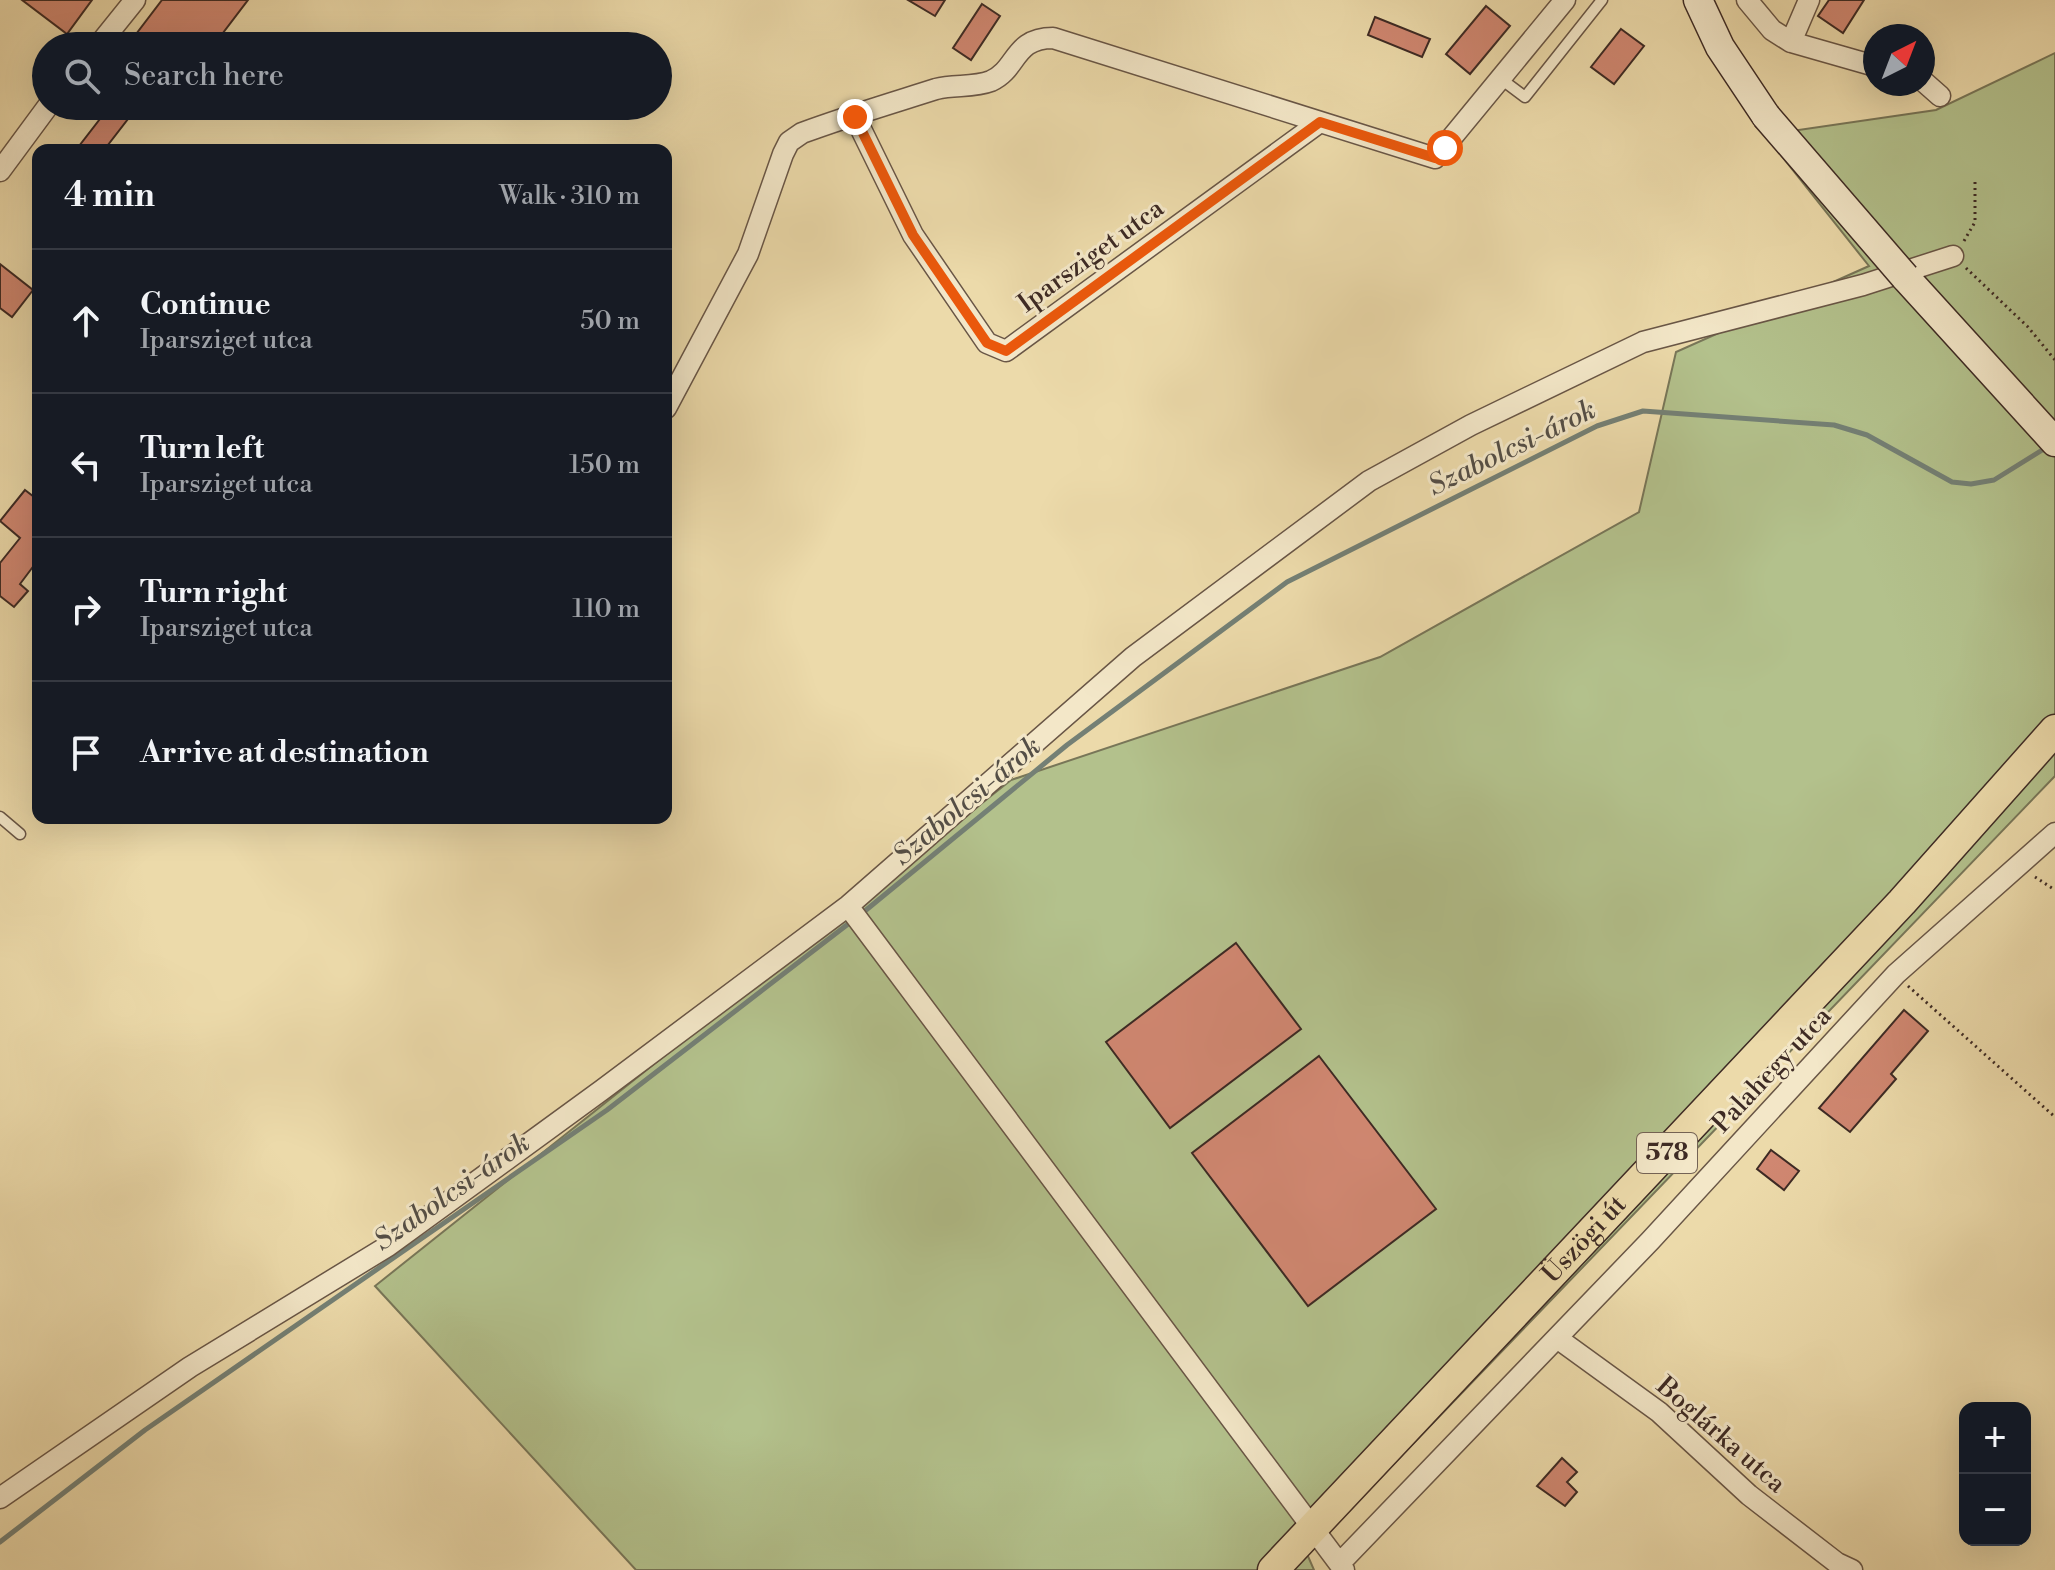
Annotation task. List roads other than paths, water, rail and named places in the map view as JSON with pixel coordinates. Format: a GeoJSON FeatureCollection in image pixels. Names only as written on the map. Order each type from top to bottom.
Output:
{"type":"FeatureCollection","features":[{"type":"Feature","properties":{"kind":"main road"},"geometry":{"type":"LineString","coordinates":[[1698,0],[1720,47],[1766,116],[1905,277],[2053,440]]}},
{"type":"Feature","properties":{"kind":"main road","name":"Üszögi út"},"geometry":{"type":"LineString","coordinates":[[1273,1570],[1902,902],[2055,730]]}},
{"type":"Feature","properties":{"kind":"street"},"geometry":{"type":"LineString","coordinates":[[109,32],[135,0]]}},
{"type":"Feature","properties":{"kind":"street"},"geometry":{"type":"LineString","coordinates":[[672,397],[748,254],[789,142],[802,133],[940,88],[992,81],[1005,71],[1023,46],[1042,38],[1072,43],[1435,158],[1565,0]]}},
{"type":"Feature","properties":{"kind":"street"},"geometry":{"type":"LineString","coordinates":[[1747,0],[1772,30],[1791,42],[1863,63]]}},
{"type":"Feature","properties":{"kind":"street"},"geometry":{"type":"LineString","coordinates":[[1791,42],[1809,0]]}},
{"type":"Feature","properties":{"kind":"street"},"geometry":{"type":"LineString","coordinates":[[1935,92],[1940,96]]}},
{"type":"Feature","properties":{"kind":"street","name":"Iparsziget utca"},"geometry":{"type":"LineString","coordinates":[[855,117],[913,235],[987,343],[1006,351],[1320,122]]}},
{"type":"Feature","properties":{"kind":"street"},"geometry":{"type":"LineString","coordinates":[[0,171],[38,120]]}},
{"type":"Feature","properties":{"kind":"street"},"geometry":{"type":"LineString","coordinates":[[0,1498],[190,1367],[388,1246],[854,914],[1133,657],[1369,481],[1471,425],[1643,342],[1863,285],[1953,256]]}},
{"type":"Feature","properties":{"kind":"street","name":"Palahegy utca"},"geometry":{"type":"LineString","coordinates":[[854,914],[1343,1566],[1896,974],[2055,833]]}},
{"type":"Feature","properties":{"kind":"street","name":"Boglárka utca"},"geometry":{"type":"LineString","coordinates":[[1557,1338],[1659,1412],[1749,1495],[1837,1563],[1852,1570]]}},
{"type":"Feature","properties":{"kind":"lane"},"geometry":{"type":"LineString","coordinates":[[1501,79],[1525,97],[1602,0]]}},
{"type":"Feature","properties":{"kind":"lane"},"geometry":{"type":"LineString","coordinates":[[0,817],[20,834]]}},
{"type":"Feature","properties":{"kind":"waterway","name":"Szabolcsi-árok"},"geometry":{"type":"LineString","coordinates":[[860,915],[1067,745],[1287,582],[1597,426],[1643,411],[1834,425],[1867,435],[1952,482],[1971,484],[1994,480],[2047,447]]}},
{"type":"Feature","properties":{"kind":"waterway","name":"Szabolcsi-árok"},"geometry":{"type":"LineString","coordinates":[[0,1542],[145,1430],[607,1110],[852,921]]}}]}
